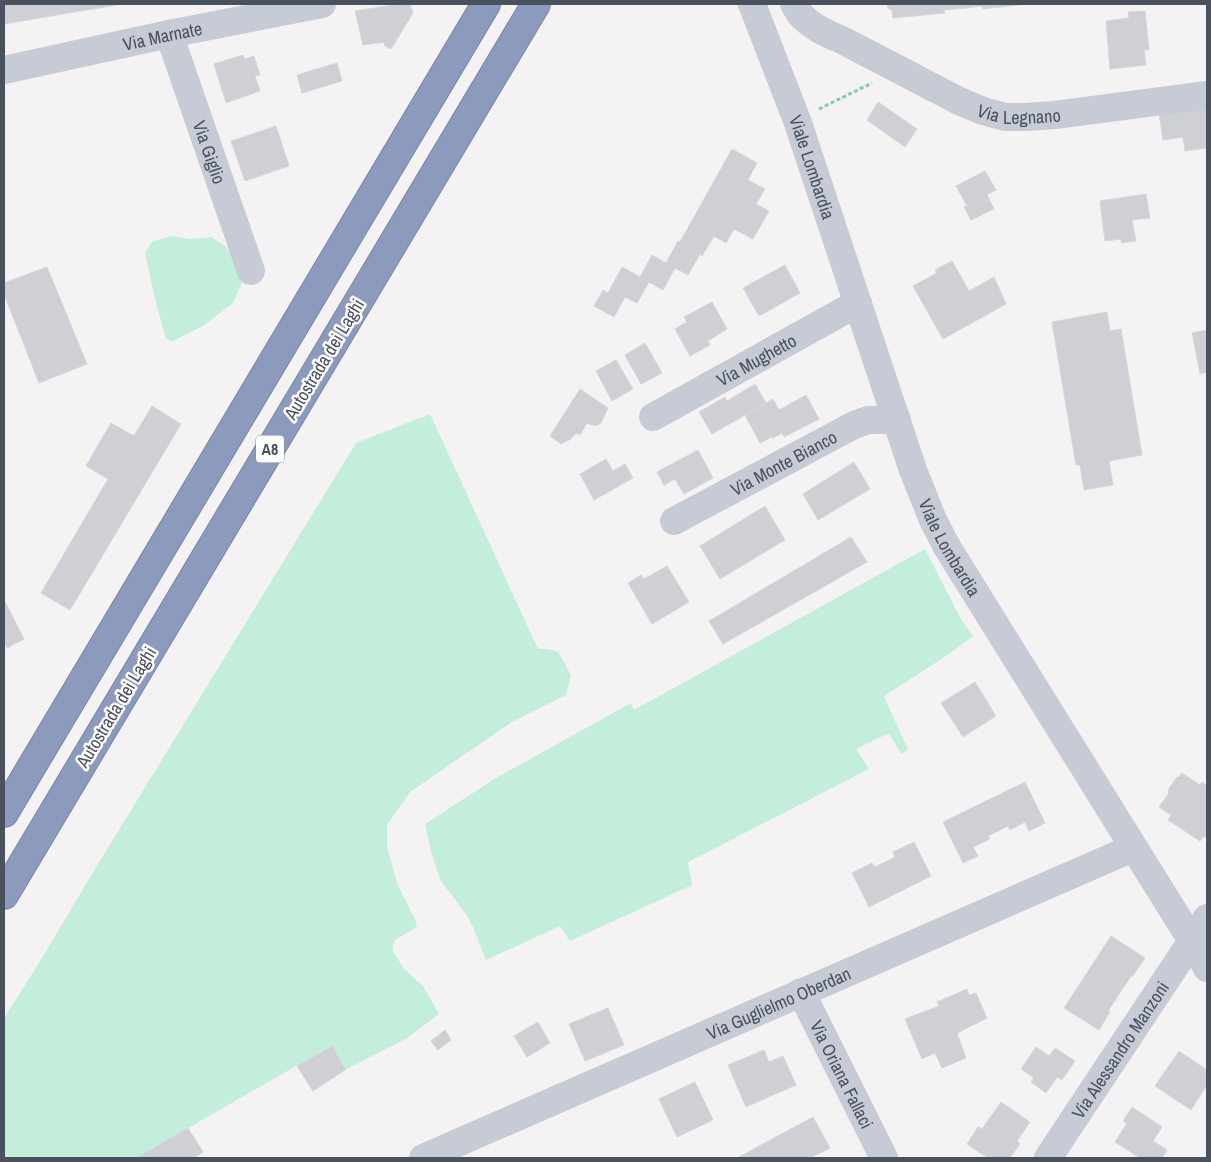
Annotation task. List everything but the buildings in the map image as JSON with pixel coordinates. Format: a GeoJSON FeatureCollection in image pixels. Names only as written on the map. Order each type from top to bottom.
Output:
{"type":"FeatureCollection","features":[{"type":"Feature","properties":{"kind":"highway","name":"A8"},"geometry":{"type":"LineString","coordinates":[[4,813],[486,4]]}},
{"type":"Feature","properties":{"kind":"highway","name":"Autostrada dei Laghi"},"geometry":{"type":"LineString","coordinates":[[4,894],[536,4]]}},
{"type":"Feature","properties":{"kind":"street","name":"Via Marnate"},"geometry":{"type":"LineString","coordinates":[[4,70],[170,34],[322,4]]}},
{"type":"Feature","properties":{"kind":"street","name":"Viale Lombardia"},"geometry":{"type":"LineString","coordinates":[[752,4],[798,123],[920,490],[933,520],[947,547],[1207,968]]}},
{"type":"Feature","properties":{"kind":"street","name":"Viale Lombardia"},"geometry":{"type":"LineString","coordinates":[[782,83],[779,55],[781,32],[787,4]]}},
{"type":"Feature","properties":{"kind":"street","name":"Via Legnano"},"geometry":{"type":"LineString","coordinates":[[794,4],[800,14],[812,24],[830,34],[959,101],[983,111],[1005,117],[1055,116],[1207,95]]}},
{"type":"Feature","properties":{"kind":"street","name":"Via Legnano"},"geometry":{"type":"LineString","coordinates":[[818,4],[824,18],[846,42]]}},
{"type":"Feature","properties":{"kind":"street","name":"Via Giglio"},"geometry":{"type":"LineString","coordinates":[[170,34],[251,271]]}},
{"type":"Feature","properties":{"kind":"street","name":"Via Mughetto"},"geometry":{"type":"LineString","coordinates":[[654,417],[858,303]]}},
{"type":"Feature","properties":{"kind":"street","name":"Via Monte Bianco"},"geometry":{"type":"LineString","coordinates":[[674,521],[854,424],[868,420],[897,420]]}},
{"type":"Feature","properties":{"kind":"street","name":"Via Guglielmo Oberdan"},"geometry":{"type":"LineString","coordinates":[[423,1158],[1133,848]]}},
{"type":"Feature","properties":{"kind":"street","name":"Via Alessandro Manzoni"},"geometry":{"type":"LineString","coordinates":[[1048,1158],[1207,918]]}},
{"type":"Feature","properties":{"kind":"street","name":"Via Oriana Fallaci"},"geometry":{"type":"LineString","coordinates":[[801,992],[884,1158]]}},
{"type":"Feature","properties":{"kind":"path"},"geometry":{"type":"LineString","coordinates":[[798,123],[812,112],[881,80],[898,69]]}},
{"type":"Feature","properties":{"kind":"green space"},"geometry":{"type":"Polygon","coordinates":[[[171,236],[190,239],[211,237],[225,246],[234,258],[244,278],[233,303],[203,326],[173,341],[166,339],[145,253],[152,242],[171,236]]]}},
{"type":"Feature","properties":{"kind":"green space"},"geometry":{"type":"Polygon","coordinates":[[[430,414],[538,649],[558,652],[571,675],[566,695],[512,722],[410,792],[387,825],[387,847],[397,883],[417,927],[395,940],[393,951],[404,969],[423,986],[439,1014],[407,1038],[345,1070],[331,1046],[136,1158],[4,1158],[4,1018],[356,443],[430,414]]]}},
{"type":"Feature","properties":{"kind":"green space"},"geometry":{"type":"Polygon","coordinates":[[[925,549],[962,621],[973,636],[884,696],[908,750],[901,754],[889,733],[856,749],[869,769],[688,862],[692,885],[570,941],[560,926],[486,960],[466,914],[441,881],[432,855],[425,824],[496,778],[631,703],[634,710],[925,549]]]}}]}
